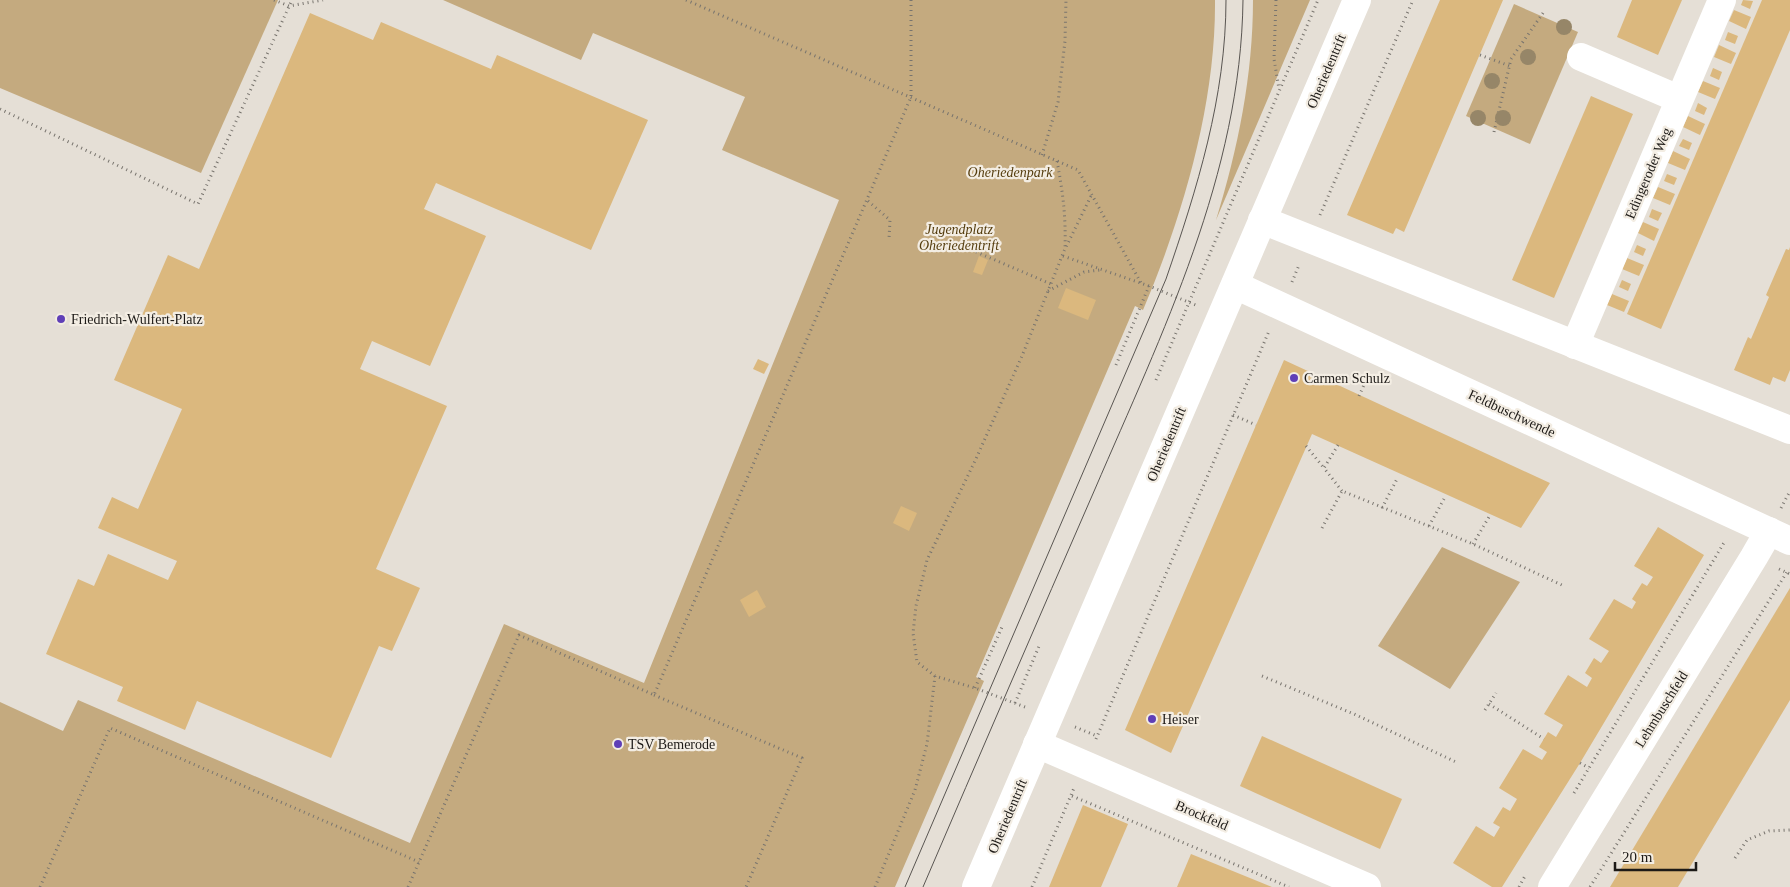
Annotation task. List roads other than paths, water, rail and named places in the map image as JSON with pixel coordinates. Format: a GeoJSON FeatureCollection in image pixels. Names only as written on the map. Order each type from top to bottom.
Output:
{"type":"FeatureCollection","features":[{"type":"Feature","properties":{"kind":"street","name":"Oheriedentrift"},"geometry":{"type":"LineString","coordinates":[[976,887],[1357,0]]}},
{"type":"Feature","properties":{"kind":"street","name":"Edingeroder Weg"},"geometry":{"type":"LineString","coordinates":[[1574,346],[1722,0]]}},
{"type":"Feature","properties":{"kind":"street"},"geometry":{"type":"LineString","coordinates":[[1581,57],[1679,99]]}},
{"type":"Feature","properties":{"kind":"street"},"geometry":{"type":"LineString","coordinates":[[1262,220],[1574,346],[1790,430]]}},
{"type":"Feature","properties":{"kind":"street","name":"Feldbuschwende"},"geometry":{"type":"LineString","coordinates":[[1234,285],[1779,536]]}},
{"type":"Feature","properties":{"kind":"street","name":"Lehmbuschfeld"},"geometry":{"type":"LineString","coordinates":[[1552,887],[1754,558],[1779,536]]}},
{"type":"Feature","properties":{"kind":"street","name":"Brockfeld"},"geometry":{"type":"LineString","coordinates":[[1037,744],[1367,887]]}},
{"type":"Feature","properties":{"kind":"tram line"},"geometry":{"type":"LineString","coordinates":[[905,887],[1166,279],[1199,177],[1208,142],[1221,72],[1226,0]]}},
{"type":"Feature","properties":{"kind":"tram line"},"geometry":{"type":"LineString","coordinates":[[923,887],[1171,312],[1213,190],[1228,128],[1239,65],[1243,0]]}},
{"type":"Feature","properties":{"kind":"place","name":"Friedrich-Wulfert-Platz"},"geometry":{"type":"Point","coordinates":[61,319]}},
{"type":"Feature","properties":{"kind":"place","name":"Carmen Schulz"},"geometry":{"type":"Point","coordinates":[1294,378]}},
{"type":"Feature","properties":{"kind":"place","name":"Heiser"},"geometry":{"type":"Point","coordinates":[1152,719]}},
{"type":"Feature","properties":{"kind":"place","name":"TSV Bemerode"},"geometry":{"type":"Point","coordinates":[618,744]}},
{"type":"Feature","properties":{"kind":"park label","name":"Oheriedenpark"},"geometry":{"type":"Point","coordinates":[1010,172]}},
{"type":"Feature","properties":{"kind":"park label","name":"Jugendplatz Oheriedentrift"},"geometry":{"type":"Point","coordinates":[959,237]}}]}
